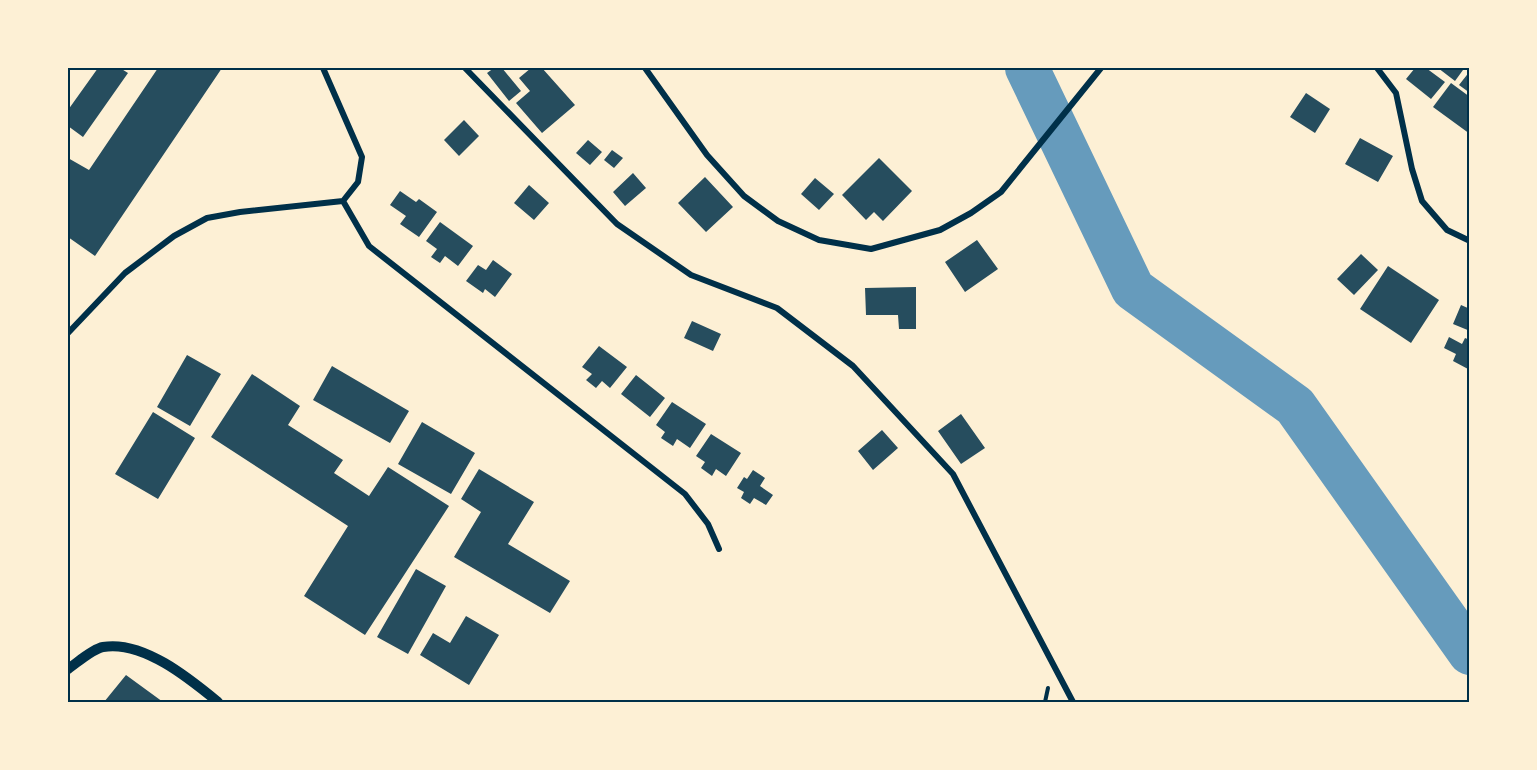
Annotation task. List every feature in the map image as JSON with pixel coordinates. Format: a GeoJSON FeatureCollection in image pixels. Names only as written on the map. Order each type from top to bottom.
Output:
{"type":"FeatureCollection","features":[{"type":"Feature","properties":{"kind":"street"},"geometry":{"type":"LineString","coordinates":[[68,333],[125,273],[174,236],[207,218],[344,201],[358,182],[362,157],[323,68]]}},
{"type":"Feature","properties":{"kind":"street"},"geometry":{"type":"LineString","coordinates":[[465,68],[617,224],[691,274],[777,308],[853,366],[953,474],[1073,702]]}},
{"type":"Feature","properties":{"kind":"street"},"geometry":{"type":"LineString","coordinates":[[645,68],[707,155],[744,196],[778,221],[819,240],[871,249],[940,230],[971,213],[1001,192],[1101,68]]}},
{"type":"Feature","properties":{"kind":"street"},"geometry":{"type":"LineString","coordinates":[[1377,68],[1396,93],[1412,169],[1422,201],[1447,230],[1470,241]]}},
{"type":"Feature","properties":{"kind":"street"},"geometry":{"type":"LineString","coordinates":[[344,201],[369,246],[685,494],[708,524],[719,549]]}},
{"type":"Feature","properties":{"kind":"street"},"geometry":{"type":"LineString","coordinates":[[68,669],[102,647],[134,649],[184,674],[218,702]]}},
{"type":"Feature","properties":{"kind":"building"},"geometry":{"type":"Polygon","coordinates":[[[98,68],[120,68],[128,73],[83,137],[68,126],[68,110],[98,68]]]}},
{"type":"Feature","properties":{"kind":"building"},"geometry":{"type":"Polygon","coordinates":[[[158,68],[222,68],[95,256],[68,237],[68,158],[89,170],[158,68]]]}},
{"type":"Feature","properties":{"kind":"building"},"geometry":{"type":"Polygon","coordinates":[[[494,68],[502,68],[521,91],[509,101],[487,73],[494,68]]]}},
{"type":"Feature","properties":{"kind":"building"},"geometry":{"type":"Polygon","coordinates":[[[531,68],[542,68],[575,105],[542,133],[516,103],[530,91],[519,78],[531,68]]]}},
{"type":"Feature","properties":{"kind":"building"},"geometry":{"type":"Polygon","coordinates":[[[1415,68],[1426,68],[1445,82],[1431,99],[1406,79],[1415,68]]]}},
{"type":"Feature","properties":{"kind":"building"},"geometry":{"type":"Polygon","coordinates":[[[1438,68],[1459,68],[1463,70],[1455,81],[1438,68]]]}},
{"type":"Feature","properties":{"kind":"building"},"geometry":{"type":"Polygon","coordinates":[[[1470,71],[1470,93],[1459,85],[1470,71]]]}},
{"type":"Feature","properties":{"kind":"building"},"geometry":{"type":"Polygon","coordinates":[[[1451,83],[1470,97],[1470,134],[1433,107],[1451,83]]]}},
{"type":"Feature","properties":{"kind":"building"},"geometry":{"type":"Polygon","coordinates":[[[1306,93],[1330,109],[1315,133],[1290,117],[1306,93]]]}},
{"type":"Feature","properties":{"kind":"building"},"geometry":{"type":"Polygon","coordinates":[[[464,120],[479,136],[459,156],[444,140],[464,120]]]}},
{"type":"Feature","properties":{"kind":"building"},"geometry":{"type":"Polygon","coordinates":[[[1360,138],[1393,156],[1378,182],[1345,164],[1360,138]]]}},
{"type":"Feature","properties":{"kind":"building"},"geometry":{"type":"Polygon","coordinates":[[[588,140],[602,152],[590,165],[576,153],[588,140]]]}},
{"type":"Feature","properties":{"kind":"building"},"geometry":{"type":"Polygon","coordinates":[[[612,150],[623,158],[614,168],[604,160],[612,150]]]}},
{"type":"Feature","properties":{"kind":"building"},"geometry":{"type":"Polygon","coordinates":[[[879,158],[912,191],[883,221],[874,212],[866,220],[842,195],[879,158]]]}},
{"type":"Feature","properties":{"kind":"building"},"geometry":{"type":"Polygon","coordinates":[[[633,173],[646,188],[625,206],[613,192],[633,173]]]}},
{"type":"Feature","properties":{"kind":"building"},"geometry":{"type":"Polygon","coordinates":[[[705,177],[733,207],[706,232],[678,203],[705,177]]]}},
{"type":"Feature","properties":{"kind":"building"},"geometry":{"type":"Polygon","coordinates":[[[815,178],[834,194],[819,210],[801,194],[815,178]]]}},
{"type":"Feature","properties":{"kind":"building"},"geometry":{"type":"Polygon","coordinates":[[[529,185],[549,203],[534,220],[514,203],[529,185]]]}},
{"type":"Feature","properties":{"kind":"building"},"geometry":{"type":"Polygon","coordinates":[[[400,191],[416,202],[419,199],[437,212],[419,237],[400,224],[406,216],[390,205],[400,191]]]}},
{"type":"Feature","properties":{"kind":"building"},"geometry":{"type":"Polygon","coordinates":[[[440,222],[473,246],[458,266],[445,256],[440,263],[431,257],[437,249],[426,241],[440,222]]]}},
{"type":"Feature","properties":{"kind":"building"},"geometry":{"type":"Polygon","coordinates":[[[977,240],[998,269],[965,292],[945,262],[977,240]]]}},
{"type":"Feature","properties":{"kind":"building"},"geometry":{"type":"Polygon","coordinates":[[[1361,254],[1378,270],[1354,295],[1337,279],[1361,254]]]}},
{"type":"Feature","properties":{"kind":"building"},"geometry":{"type":"Polygon","coordinates":[[[493,260],[512,274],[495,297],[485,289],[483,293],[466,281],[478,265],[486,270],[493,260]]]}},
{"type":"Feature","properties":{"kind":"building"},"geometry":{"type":"Polygon","coordinates":[[[1388,266],[1439,300],[1411,343],[1360,309],[1388,266]]]}},
{"type":"Feature","properties":{"kind":"building"},"geometry":{"type":"Polygon","coordinates":[[[916,287],[916,329],[899,329],[898,315],[866,315],[865,288],[916,287]]]}},
{"type":"Feature","properties":{"kind":"building"},"geometry":{"type":"Polygon","coordinates":[[[1461,305],[1470,309],[1470,331],[1453,324],[1461,305]]]}},
{"type":"Feature","properties":{"kind":"building"},"geometry":{"type":"Polygon","coordinates":[[[692,321],[721,334],[713,351],[684,338],[692,321]]]}},
{"type":"Feature","properties":{"kind":"building"},"geometry":{"type":"Polygon","coordinates":[[[1449,337],[1462,344],[1465,338],[1470,340],[1468,369],[1453,361],[1456,354],[1444,348],[1449,337]]]}},
{"type":"Feature","properties":{"kind":"building"},"geometry":{"type":"Polygon","coordinates":[[[599,346],[627,367],[610,388],[602,381],[596,388],[586,380],[592,374],[582,367],[599,346]]]}},
{"type":"Feature","properties":{"kind":"building"},"geometry":{"type":"Polygon","coordinates":[[[187,355],[221,374],[190,426],[157,407],[187,355]]]}},
{"type":"Feature","properties":{"kind":"building"},"geometry":{"type":"Polygon","coordinates":[[[332,366],[409,411],[390,443],[313,400],[332,366]]]}},
{"type":"Feature","properties":{"kind":"building"},"geometry":{"type":"Polygon","coordinates":[[[252,374],[300,406],[288,425],[343,460],[334,473],[369,496],[388,467],[449,506],[365,635],[304,596],[348,526],[211,437],[252,374]]]}},
{"type":"Feature","properties":{"kind":"building"},"geometry":{"type":"Polygon","coordinates":[[[636,375],[665,398],[650,417],[621,394],[636,375]]]}},
{"type":"Feature","properties":{"kind":"building"},"geometry":{"type":"Polygon","coordinates":[[[672,402],[706,424],[690,448],[677,439],[673,446],[661,438],[665,432],[656,425],[672,402]]]}},
{"type":"Feature","properties":{"kind":"building"},"geometry":{"type":"Polygon","coordinates":[[[153,412],[195,438],[158,499],[115,474],[153,412]]]}},
{"type":"Feature","properties":{"kind":"building"},"geometry":{"type":"Polygon","coordinates":[[[961,414],[985,448],[961,464],[938,431],[961,414]]]}},
{"type":"Feature","properties":{"kind":"building"},"geometry":{"type":"Polygon","coordinates":[[[422,422],[475,453],[451,494],[398,464],[422,422]]]}},
{"type":"Feature","properties":{"kind":"building"},"geometry":{"type":"Polygon","coordinates":[[[882,430],[898,448],[873,470],[858,451],[882,430]]]}},
{"type":"Feature","properties":{"kind":"building"},"geometry":{"type":"Polygon","coordinates":[[[711,434],[741,453],[726,476],[716,469],[712,476],[701,468],[705,462],[696,456],[711,434]]]}},
{"type":"Feature","properties":{"kind":"building"},"geometry":{"type":"Polygon","coordinates":[[[479,469],[534,502],[508,544],[570,581],[550,613],[454,557],[481,512],[461,499],[479,469]]]}},
{"type":"Feature","properties":{"kind":"building"},"geometry":{"type":"Polygon","coordinates":[[[753,470],[765,478],[760,486],[773,495],[766,505],[754,498],[750,504],[741,498],[744,492],[737,488],[744,477],[747,479],[753,470]]]}},
{"type":"Feature","properties":{"kind":"building"},"geometry":{"type":"Polygon","coordinates":[[[416,569],[446,586],[408,654],[377,637],[416,569]]]}},
{"type":"Feature","properties":{"kind":"building"},"geometry":{"type":"Polygon","coordinates":[[[466,616],[499,635],[469,685],[420,655],[433,633],[450,643],[466,616]]]}},
{"type":"Feature","properties":{"kind":"building"},"geometry":{"type":"Polygon","coordinates":[[[126,675],[163,702],[104,702],[126,675]]]}},
{"type":"Feature","properties":{"kind":"waterway"},"geometry":{"type":"LineString","coordinates":[[1027,68],[1133,289],[1295,406],[1470,653]]}}]}
